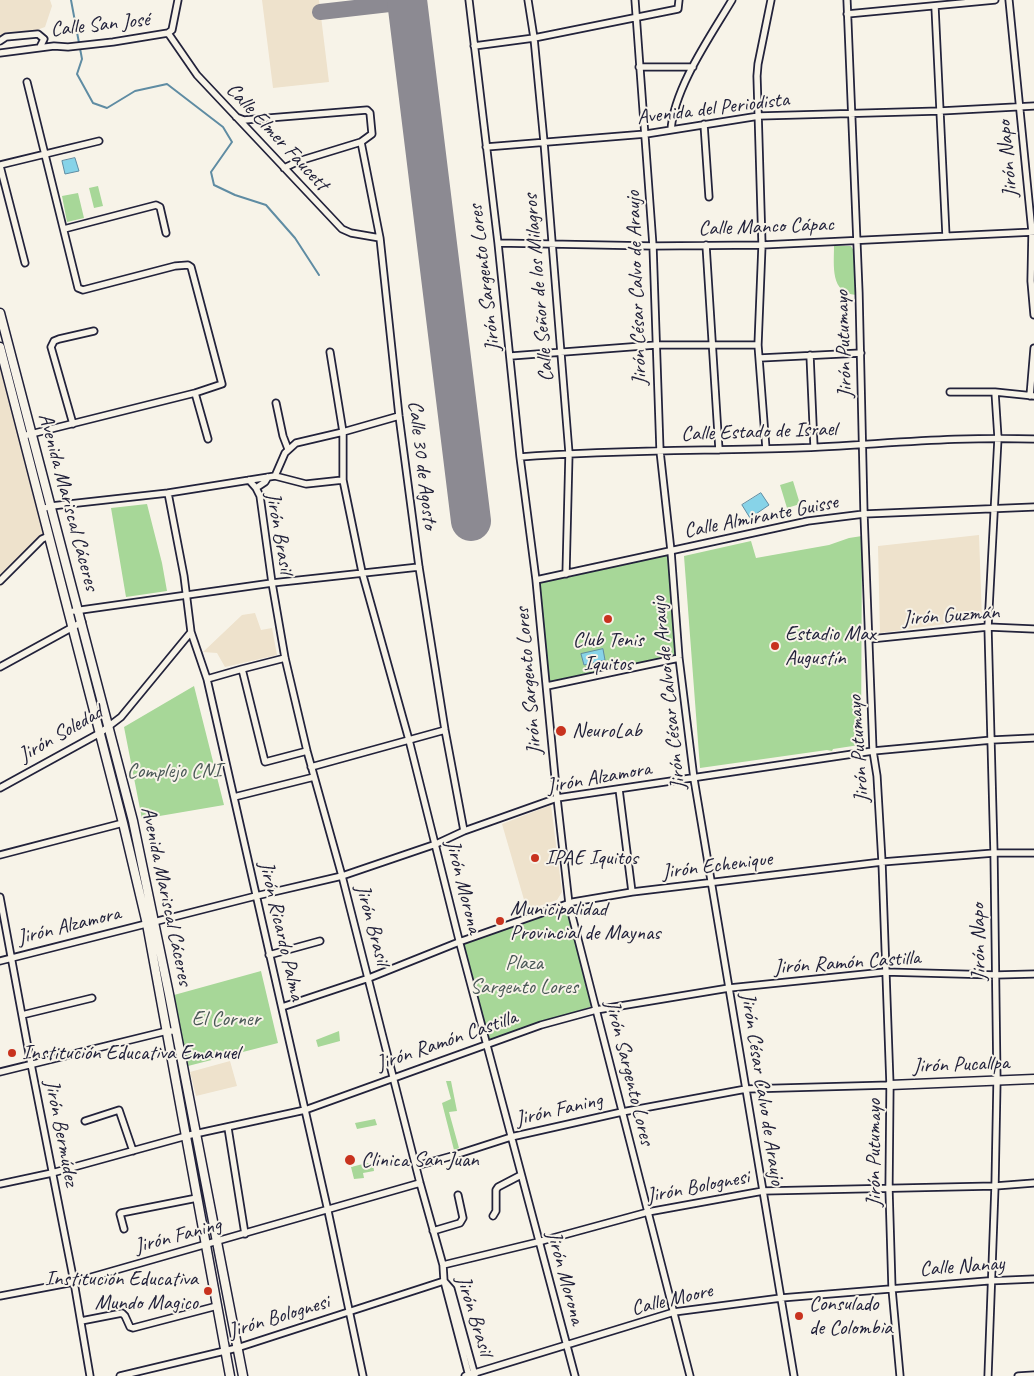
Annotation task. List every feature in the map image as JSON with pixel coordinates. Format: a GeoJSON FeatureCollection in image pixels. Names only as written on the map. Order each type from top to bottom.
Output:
{"type":"FeatureCollection","features":[{"type":"Feature","properties":{"kind":"main road","name":"Avenida Mariscal Cáceres"},"geometry":{"type":"LineString","coordinates":[[0,312],[133,821],[167,1031],[230,1376]]}},
{"type":"Feature","properties":{"kind":"main road","name":"Avenida Mariscal Cáceres"},"geometry":{"type":"LineString","coordinates":[[0,347],[150,923],[176,1031],[242,1376]]}},
{"type":"Feature","properties":{"kind":"main road","name":"Jirón Pucallpa"},"geometry":{"type":"LineString","coordinates":[[890,1085],[1034,1079]]}},
{"type":"Feature","properties":{"kind":"street","name":"Calle San José"},"geometry":{"type":"LineString","coordinates":[[0,53],[54,46],[68,47],[168,33],[172,30],[178,0]]}},
{"type":"Feature","properties":{"kind":"street","name":"Jirón Sargento Lores"},"geometry":{"type":"LineString","coordinates":[[469,0],[511,356],[520,457],[536,580],[569,904],[690,1376]]}},
{"type":"Feature","properties":{"kind":"street","name":"Calle Señor de los Milagros"},"geometry":{"type":"LineString","coordinates":[[528,0],[534,38],[544,142],[569,453],[566,574]]}},
{"type":"Feature","properties":{"kind":"street","name":"Jirón César Calvo de Araujo"},"geometry":{"type":"LineString","coordinates":[[635,0],[653,246],[660,451],[671,551],[678,658],[694,779],[794,1376]]}},
{"type":"Feature","properties":{"kind":"street"},"geometry":{"type":"LineString","coordinates":[[474,46],[534,38],[678,9],[679,0]]}},
{"type":"Feature","properties":{"kind":"street"},"geometry":{"type":"LineString","coordinates":[[671,130],[674,108],[693,66],[732,0]]}},
{"type":"Feature","properties":{"kind":"street"},"geometry":{"type":"LineString","coordinates":[[766,449],[758,345],[762,244],[758,64],[771,0]]}},
{"type":"Feature","properties":{"kind":"street","name":"Jirón Putumayo"},"geometry":{"type":"LineString","coordinates":[[847,0],[861,353],[864,514],[873,751],[877,776],[882,862],[890,1085],[889,1189],[892,1289],[900,1376]]}},
{"type":"Feature","properties":{"kind":"street"},"geometry":{"type":"LineString","coordinates":[[847,14],[995,0]]}},
{"type":"Feature","properties":{"kind":"street","name":"Jirón Napo"},"geometry":{"type":"LineString","coordinates":[[1009,0],[1033,232],[1031,282],[1034,315]]}},
{"type":"Feature","properties":{"kind":"street"},"geometry":{"type":"LineString","coordinates":[[935,7],[946,236]]}},
{"type":"Feature","properties":{"kind":"street","name":"Calle Elmer Faucett"},"geometry":{"type":"LineString","coordinates":[[168,33],[197,75],[342,229],[351,233],[380,238]]}},
{"type":"Feature","properties":{"kind":"street"},"geometry":{"type":"LineString","coordinates":[[0,41],[6,37],[38,34],[44,39],[40,48]]}},
{"type":"Feature","properties":{"kind":"street"},"geometry":{"type":"LineString","coordinates":[[639,67],[693,66]]}},
{"type":"Feature","properties":{"kind":"street"},"geometry":{"type":"LineString","coordinates":[[23,436],[195,393],[222,384],[191,267],[188,265],[175,266],[80,290],[78,288],[27,82]]}},
{"type":"Feature","properties":{"kind":"street","name":"Avenida del Periodista"},"geometry":{"type":"LineString","coordinates":[[486,147],[646,134],[759,116],[940,111],[1034,106]]}},
{"type":"Feature","properties":{"kind":"street"},"geometry":{"type":"LineString","coordinates":[[236,117],[244,120],[367,110],[370,113],[372,134],[361,142],[298,161],[284,168]]}},
{"type":"Feature","properties":{"kind":"street"},"geometry":{"type":"LineString","coordinates":[[704,124],[709,196]]}},
{"type":"Feature","properties":{"kind":"street"},"geometry":{"type":"LineString","coordinates":[[26,263],[0,165],[99,141]]}},
{"type":"Feature","properties":{"kind":"street","name":"Calle 30 de Agosto"},"geometry":{"type":"LineString","coordinates":[[361,142],[380,238],[399,416],[419,567],[445,730],[464,831]]}},
{"type":"Feature","properties":{"kind":"street"},"geometry":{"type":"LineString","coordinates":[[64,229],[156,205],[160,207],[166,233]]}},
{"type":"Feature","properties":{"kind":"street","name":"Calle Manco Cápac"},"geometry":{"type":"LineString","coordinates":[[498,243],[706,246],[1033,232]]}},
{"type":"Feature","properties":{"kind":"street"},"geometry":{"type":"LineString","coordinates":[[706,246],[719,450]]}},
{"type":"Feature","properties":{"kind":"street"},"geometry":{"type":"LineString","coordinates":[[72,424],[51,347],[54,341],[59,339],[94,331]]}},
{"type":"Feature","properties":{"kind":"street"},"geometry":{"type":"LineString","coordinates":[[511,356],[656,345],[758,345]]}},
{"type":"Feature","properties":{"kind":"street"},"geometry":{"type":"LineString","coordinates":[[950,392],[996,392],[1032,396],[1034,348]]}},
{"type":"Feature","properties":{"kind":"street","name":"Jirón Morona"},"geometry":{"type":"LineString","coordinates":[[330,352],[343,432],[343,480],[362,572],[409,740],[459,942],[575,1376]]}},
{"type":"Feature","properties":{"kind":"street"},"geometry":{"type":"LineString","coordinates":[[760,358],[861,353]]}},
{"type":"Feature","properties":{"kind":"street"},"geometry":{"type":"LineString","coordinates":[[810,355],[814,447]]}},
{"type":"Feature","properties":{"kind":"street","name":"Jirón Napo"},"geometry":{"type":"LineString","coordinates":[[988,1376],[997,1081],[992,740],[988,627],[998,438],[996,392]]}},
{"type":"Feature","properties":{"kind":"street"},"geometry":{"type":"LineString","coordinates":[[195,393],[208,439]]}},
{"type":"Feature","properties":{"kind":"street"},"geometry":{"type":"LineString","coordinates":[[276,403],[282,436],[288,449]]}},
{"type":"Feature","properties":{"kind":"street"},"geometry":{"type":"LineString","coordinates":[[256,488],[272,477],[288,449],[296,443],[399,416]]}},
{"type":"Feature","properties":{"kind":"street","name":"Calle Estado de Israel"},"geometry":{"type":"LineString","coordinates":[[520,457],[569,453],[766,449],[998,438],[1034,439]]}},
{"type":"Feature","properties":{"kind":"street"},"geometry":{"type":"LineString","coordinates":[[42,509],[51,506],[168,493],[272,477],[306,484],[343,480]]}},
{"type":"Feature","properties":{"kind":"street","name":"Jirón Brasil"},"geometry":{"type":"LineString","coordinates":[[249,480],[260,496],[285,658],[311,768],[369,978],[420,1184],[443,1265],[444,1281],[470,1375]]}},
{"type":"Feature","properties":{"kind":"street","name":"Jirón Ricardo Palma"},"geometry":{"type":"LineString","coordinates":[[168,493],[184,576],[191,632],[207,679],[328,1211],[363,1376]]}},
{"type":"Feature","properties":{"kind":"street","name":"Calle Almirante Guisse"},"geometry":{"type":"LineString","coordinates":[[536,580],[808,521],[864,514],[1034,507]]}},
{"type":"Feature","properties":{"kind":"street"},"geometry":{"type":"LineString","coordinates":[[0,581],[42,539],[49,536]]}},
{"type":"Feature","properties":{"kind":"street"},"geometry":{"type":"LineString","coordinates":[[68,612],[272,583],[419,567]]}},
{"type":"Feature","properties":{"kind":"street"},"geometry":{"type":"LineString","coordinates":[[0,667],[82,622]]}},
{"type":"Feature","properties":{"kind":"street","name":"Jirón Guzmán"},"geometry":{"type":"LineString","coordinates":[[870,639],[988,627],[1034,629]]}},
{"type":"Feature","properties":{"kind":"street","name":"Jirón Soledad"},"geometry":{"type":"LineString","coordinates":[[0,788],[100,733],[121,717],[191,632]]}},
{"type":"Feature","properties":{"kind":"street"},"geometry":{"type":"LineString","coordinates":[[207,679],[242,668],[285,658]]}},
{"type":"Feature","properties":{"kind":"street"},"geometry":{"type":"LineString","coordinates":[[547,686],[678,658]]}},
{"type":"Feature","properties":{"kind":"street"},"geometry":{"type":"LineString","coordinates":[[242,668],[265,762],[307,751]]}},
{"type":"Feature","properties":{"kind":"street"},"geometry":{"type":"LineString","coordinates":[[311,768],[445,730]]}},
{"type":"Feature","properties":{"kind":"street","name":"Jirón Alzamora"},"geometry":{"type":"LineString","coordinates":[[0,961],[342,876],[436,844],[464,831],[557,798],[873,751],[1034,738]]}},
{"type":"Feature","properties":{"kind":"street"},"geometry":{"type":"LineString","coordinates":[[234,796],[314,777]]}},
{"type":"Feature","properties":{"kind":"street"},"geometry":{"type":"LineString","coordinates":[[619,789],[632,892]]}},
{"type":"Feature","properties":{"kind":"street"},"geometry":{"type":"LineString","coordinates":[[0,855],[123,823]]}},
{"type":"Feature","properties":{"kind":"street","name":"Jirón Echenique"},"geometry":{"type":"LineString","coordinates":[[282,1007],[369,978],[459,942],[569,904],[632,892],[882,862],[994,853],[1034,853]]}},
{"type":"Feature","properties":{"kind":"street","name":"Jirón Bermúdez"},"geometry":{"type":"LineString","coordinates":[[0,897],[74,1282],[90,1376]]}},
{"type":"Feature","properties":{"kind":"street"},"geometry":{"type":"LineString","coordinates":[[270,955],[320,941]]}},
{"type":"Feature","properties":{"kind":"street","name":"Jirón Ramón Castilla"},"geometry":{"type":"LineString","coordinates":[[0,1184],[52,1173],[186,1136],[305,1110],[394,1077],[487,1046],[540,1025],[596,1010],[729,988],[885,972],[996,975],[1034,974]]}},
{"type":"Feature","properties":{"kind":"street"},"geometry":{"type":"LineString","coordinates":[[22,1015],[92,998]]}},
{"type":"Feature","properties":{"kind":"street"},"geometry":{"type":"LineString","coordinates":[[0,1072],[167,1031],[176,1031]]}},
{"type":"Feature","properties":{"kind":"street","name":"Jirón Faning"},"geometry":{"type":"LineString","coordinates":[[416,1166],[511,1137],[622,1112],[746,1090],[890,1085]]}},
{"type":"Feature","properties":{"kind":"street"},"geometry":{"type":"LineString","coordinates":[[85,1121],[119,1110],[133,1151]]}},
{"type":"Feature","properties":{"kind":"street"},"geometry":{"type":"LineString","coordinates":[[228,1128],[245,1234]]}},
{"type":"Feature","properties":{"kind":"street"},"geometry":{"type":"LineString","coordinates":[[493,1216],[496,1211],[496,1190],[498,1187],[521,1175]]}},
{"type":"Feature","properties":{"kind":"street","name":"Jirón Bolognesi"},"geometry":{"type":"LineString","coordinates":[[443,1265],[538,1242],[648,1212],[763,1191],[995,1186],[1034,1182]]}},
{"type":"Feature","properties":{"kind":"street","name":"Jirón Faning"},"geometry":{"type":"LineString","coordinates":[[0,1296],[74,1282],[420,1184]]}},
{"type":"Feature","properties":{"kind":"street"},"geometry":{"type":"LineString","coordinates":[[433,1231],[462,1221],[458,1195]]}},
{"type":"Feature","properties":{"kind":"street"},"geometry":{"type":"LineString","coordinates":[[124,1229],[120,1214],[122,1213],[197,1198]]}},
{"type":"Feature","properties":{"kind":"street","name":"Calle Nanay"},"geometry":{"type":"LineString","coordinates":[[892,1289],[1034,1279]]}},
{"type":"Feature","properties":{"kind":"street","name":"Jirón Bolognesi"},"geometry":{"type":"LineString","coordinates":[[120,1376],[237,1348],[444,1281]]}},
{"type":"Feature","properties":{"kind":"street","name":"Calle Moore"},"geometry":{"type":"LineString","coordinates":[[470,1375],[674,1312],[781,1298],[892,1289]]}},
{"type":"Feature","properties":{"kind":"street"},"geometry":{"type":"LineString","coordinates":[[81,1321],[122,1313],[130,1327],[133,1328],[217,1306]]}},
{"type":"Feature","properties":{"kind":"street"},"geometry":{"type":"LineString","coordinates":[[1018,1376],[1034,1375]]}},
{"type":"Feature","properties":{"kind":"shaded area"},"geometry":{"type":"Polygon","coordinates":[[[0,0],[50,0],[52,6],[45,27],[34,31],[6,32],[0,37],[0,0]]]}},
{"type":"Feature","properties":{"kind":"shaded area"},"geometry":{"type":"Polygon","coordinates":[[[262,0],[319,0],[329,82],[273,88],[262,0]]]}},
{"type":"Feature","properties":{"kind":"shaded area"},"geometry":{"type":"Polygon","coordinates":[[[0,361],[47,539],[0,587],[0,361]]]}},
{"type":"Feature","properties":{"kind":"shaded area"},"geometry":{"type":"Polygon","coordinates":[[[979,535],[982,619],[880,633],[878,546],[979,535]]]}},
{"type":"Feature","properties":{"kind":"shaded area"},"geometry":{"type":"Polygon","coordinates":[[[255,613],[261,630],[272,628],[277,655],[225,667],[217,653],[203,652],[242,615],[255,613]]]}},
{"type":"Feature","properties":{"kind":"shaded area","name":"IPAE Iquitos"},"geometry":{"type":"Polygon","coordinates":[[[551,805],[562,892],[557,900],[527,910],[502,824],[551,805]]]}},
{"type":"Feature","properties":{"kind":"shaded area"},"geometry":{"type":"Polygon","coordinates":[[[230,1061],[237,1086],[196,1096],[190,1072],[230,1061]]]}},
{"type":"Feature","properties":{"kind":"green space"},"geometry":{"type":"Polygon","coordinates":[[[98,186],[103,206],[94,208],[89,188],[98,186]]]}},
{"type":"Feature","properties":{"kind":"green space"},"geometry":{"type":"Polygon","coordinates":[[[78,193],[84,218],[67,222],[62,196],[78,193]]]}},
{"type":"Feature","properties":{"kind":"green space"},"geometry":{"type":"Polygon","coordinates":[[[834,246],[851,246],[855,253],[856,295],[848,293],[838,284],[834,270],[834,246]]]}},
{"type":"Feature","properties":{"kind":"green space"},"geometry":{"type":"Polygon","coordinates":[[[793,481],[800,504],[787,508],[780,485],[793,481]]]}},
{"type":"Feature","properties":{"kind":"green space"},"geometry":{"type":"Polygon","coordinates":[[[147,504],[167,591],[126,597],[111,508],[147,504]]]}},
{"type":"Feature","properties":{"kind":"green space"},"geometry":{"type":"Polygon","coordinates":[[[862,536],[861,743],[866,744],[833,749],[832,751],[827,750],[700,768],[684,556],[751,541],[756,558],[829,545],[862,536]]]}},
{"type":"Feature","properties":{"kind":"green space","name":"Club Tenis Iquitos"},"geometry":{"type":"Polygon","coordinates":[[[671,551],[679,658],[547,686],[536,580],[671,551]]]}},
{"type":"Feature","properties":{"kind":"green space","name":"Complejo CNI"},"geometry":{"type":"Polygon","coordinates":[[[194,686],[224,805],[142,819],[124,727],[194,686]]]}},
{"type":"Feature","properties":{"kind":"green space","name":"Plaza Sargento Lores"},"geometry":{"type":"Polygon","coordinates":[[[569,904],[595,1005],[487,1046],[459,942],[569,904]]]}},
{"type":"Feature","properties":{"kind":"green space","name":"El Corner"},"geometry":{"type":"Polygon","coordinates":[[[261,971],[278,1043],[188,1066],[174,995],[261,971]]]}},
{"type":"Feature","properties":{"kind":"green space"},"geometry":{"type":"Polygon","coordinates":[[[339,1031],[340,1041],[318,1047],[316,1040],[339,1031]]]}},
{"type":"Feature","properties":{"kind":"green space"},"geometry":{"type":"Polygon","coordinates":[[[446,1081],[451,1081],[457,1111],[449,1112],[459,1148],[454,1150],[442,1103],[451,1099],[446,1081]]]}},
{"type":"Feature","properties":{"kind":"green space"},"geometry":{"type":"Polygon","coordinates":[[[375,1119],[377,1125],[357,1129],[355,1123],[375,1119]]]}},
{"type":"Feature","properties":{"kind":"green space"},"geometry":{"type":"Polygon","coordinates":[[[367,1163],[373,1164],[374,1171],[363,1173],[364,1178],[354,1179],[351,1167],[367,1163]]]}},
{"type":"Feature","properties":{"kind":"water"},"geometry":{"type":"Polygon","coordinates":[[[75,158],[79,171],[65,174],[62,161],[75,158]]]}},
{"type":"Feature","properties":{"kind":"water"},"geometry":{"type":"Polygon","coordinates":[[[761,493],[769,505],[750,518],[742,505],[761,493]]]}},
{"type":"Feature","properties":{"kind":"water"},"geometry":{"type":"Polygon","coordinates":[[[603,649],[605,660],[584,665],[581,654],[603,649]]]}},
{"type":"Feature","properties":{"kind":"waterway"},"geometry":{"type":"LineString","coordinates":[[71,0],[82,59],[77,74],[93,103],[107,108],[135,91],[167,84],[223,127],[232,142],[211,172],[214,185],[235,195],[266,205],[295,238],[319,275]]}},
{"type":"Feature","properties":{"kind":"taxiway"},"geometry":{"type":"LineString","coordinates":[[320,12],[407,2]]}},
{"type":"Feature","properties":{"kind":"runway"},"geometry":{"type":"LineString","coordinates":[[407,0],[471,521]]}},
{"type":"Feature","properties":{"kind":"place","name":"Club Tenis Iquitos"},"geometry":{"type":"Point","coordinates":[608,619]}},
{"type":"Feature","properties":{"kind":"place","name":"Estadio Max Augustín"},"geometry":{"type":"Point","coordinates":[775,646]}},
{"type":"Feature","properties":{"kind":"place","name":"NeuroLab"},"geometry":{"type":"Point","coordinates":[561,731]}},
{"type":"Feature","properties":{"kind":"place","name":"IPAE Iquitos"},"geometry":{"type":"Point","coordinates":[535,858]}},
{"type":"Feature","properties":{"kind":"place","name":"Municipalidad Provincial de Maynas"},"geometry":{"type":"Point","coordinates":[500,921]}},
{"type":"Feature","properties":{"kind":"place","name":"Institución Educativa Emanuel"},"geometry":{"type":"Point","coordinates":[12,1053]}},
{"type":"Feature","properties":{"kind":"place","name":"Clinica San Juan"},"geometry":{"type":"Point","coordinates":[350,1160]}},
{"type":"Feature","properties":{"kind":"place","name":"Institución Educativa Mundo Magico"},"geometry":{"type":"Point","coordinates":[208,1291]}},
{"type":"Feature","properties":{"kind":"place","name":"Consulado de Colombia"},"geometry":{"type":"Point","coordinates":[799,1316]}}]}
